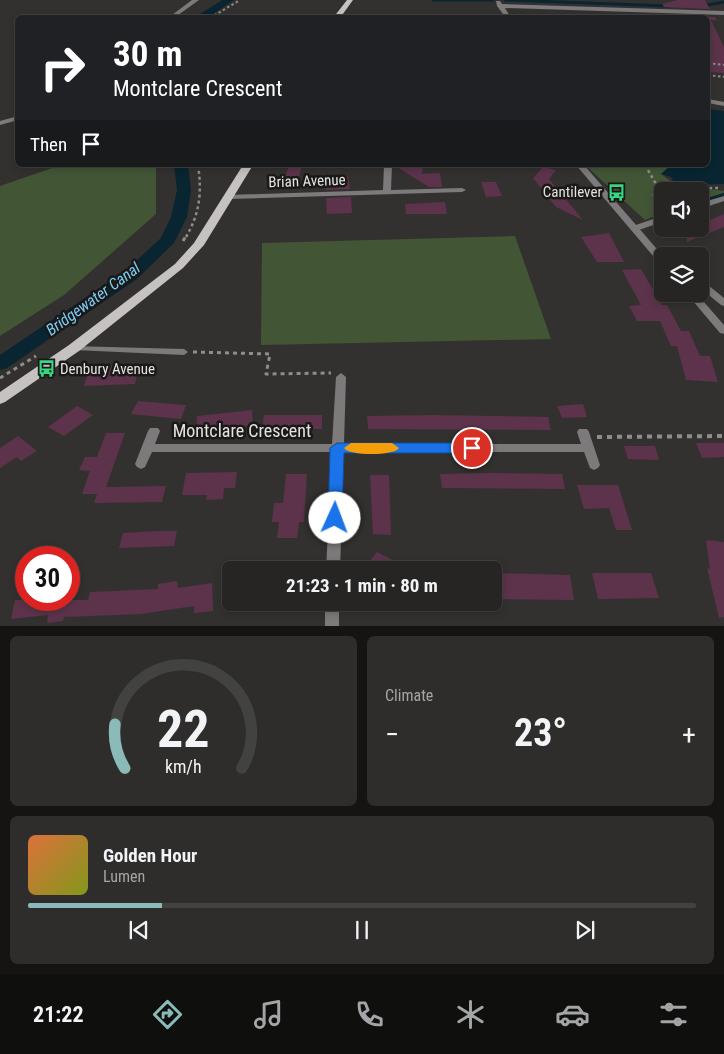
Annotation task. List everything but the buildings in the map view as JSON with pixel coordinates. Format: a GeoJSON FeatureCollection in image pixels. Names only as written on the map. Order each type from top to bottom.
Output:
{"type":"FeatureCollection","features":[{"type":"Feature","properties":{"kind":"main road"},"geometry":{"type":"LineString","coordinates":[[338,15],[350,0]]}},
{"type":"Feature","properties":{"kind":"main road"},"geometry":{"type":"LineString","coordinates":[[0,399],[74,348],[179,266],[198,245],[247,167]]}},
{"type":"Feature","properties":{"kind":"street"},"geometry":{"type":"LineString","coordinates":[[174,15],[196,0]]}},
{"type":"Feature","properties":{"kind":"street"},"geometry":{"type":"LineString","coordinates":[[497,0],[507,15]]}},
{"type":"Feature","properties":{"kind":"street"},"geometry":{"type":"LineString","coordinates":[[500,6],[724,13]]}},
{"type":"Feature","properties":{"kind":"street"},"geometry":{"type":"LineString","coordinates":[[637,10],[639,15]]}},
{"type":"Feature","properties":{"kind":"street"},"geometry":{"type":"LineString","coordinates":[[710,101],[724,104]]}},
{"type":"Feature","properties":{"kind":"street"},"geometry":{"type":"LineString","coordinates":[[0,123],[15,119]]}},
{"type":"Feature","properties":{"kind":"street"},"geometry":{"type":"LineString","coordinates":[[386,192],[388,167]]}},
{"type":"Feature","properties":{"kind":"street"},"geometry":{"type":"LineString","coordinates":[[582,167],[654,251]]}},
{"type":"Feature","properties":{"kind":"street","name":"Brian Avenue"},"geometry":{"type":"LineString","coordinates":[[229,197],[462,190]]}},
{"type":"Feature","properties":{"kind":"street"},"geometry":{"type":"LineString","coordinates":[[709,203],[724,198]]}},
{"type":"Feature","properties":{"kind":"street"},"geometry":{"type":"LineString","coordinates":[[636,228],[654,221]]}},
{"type":"Feature","properties":{"kind":"street"},"geometry":{"type":"LineString","coordinates":[[709,290],[724,303]]}},
{"type":"Feature","properties":{"kind":"street"},"geometry":{"type":"LineString","coordinates":[[699,302],[724,331]]}},
{"type":"Feature","properties":{"kind":"street"},"geometry":{"type":"LineString","coordinates":[[334,561],[341,376]]}},
{"type":"Feature","properties":{"kind":"street","name":"Montclare Crescent"},"geometry":{"type":"LineString","coordinates":[[141,464],[154,431]]}},
{"type":"Feature","properties":{"kind":"street"},"geometry":{"type":"LineString","coordinates":[[585,439],[594,465]]}},
{"type":"Feature","properties":{"kind":"street","name":"Montclare Crescent"},"geometry":{"type":"LineString","coordinates":[[148,448],[337,448],[585,439]]}},
{"type":"Feature","properties":{"kind":"street"},"geometry":{"type":"LineString","coordinates":[[332,611],[332,626]]}},
{"type":"Feature","properties":{"kind":"lane"},"geometry":{"type":"LineString","coordinates":[[74,348],[184,352]]}},
{"type":"Feature","properties":{"kind":"path"},"geometry":{"type":"LineString","coordinates":[[215,15],[240,0]]}},
{"type":"Feature","properties":{"kind":"path"},"geometry":{"type":"LineString","coordinates":[[710,63],[724,65]]}},
{"type":"Feature","properties":{"kind":"path"},"geometry":{"type":"LineString","coordinates":[[710,76],[724,77]]}},
{"type":"Feature","properties":{"kind":"path"},"geometry":{"type":"LineString","coordinates":[[180,245],[196,222],[203,192],[198,167]]}},
{"type":"Feature","properties":{"kind":"path"},"geometry":{"type":"LineString","coordinates":[[646,167],[655,182]]}},
{"type":"Feature","properties":{"kind":"path"},"geometry":{"type":"LineString","coordinates":[[709,188],[720,188]]}},
{"type":"Feature","properties":{"kind":"path"},"geometry":{"type":"LineString","coordinates":[[184,352],[270,354],[266,374],[330,372],[341,376]]}},
{"type":"Feature","properties":{"kind":"path"},"geometry":{"type":"LineString","coordinates":[[0,378],[40,353]]}},
{"type":"Feature","properties":{"kind":"path"},"geometry":{"type":"LineString","coordinates":[[585,439],[724,436]]}},
{"type":"Feature","properties":{"kind":"green space"},"geometry":{"type":"Polygon","coordinates":[[[55,167],[156,167],[156,214],[64,295],[0,336],[0,186],[55,167]]]}},
{"type":"Feature","properties":{"kind":"green space"},"geometry":{"type":"Polygon","coordinates":[[[587,167],[669,167],[661,174],[672,182],[654,182],[654,216],[645,220],[587,167]]]}},
{"type":"Feature","properties":{"kind":"green space"},"geometry":{"type":"Polygon","coordinates":[[[709,189],[724,191],[724,193],[709,197],[709,189]]]}},
{"type":"Feature","properties":{"kind":"green space"},"geometry":{"type":"Polygon","coordinates":[[[515,236],[551,339],[261,345],[262,243],[515,236]]]}},
{"type":"Feature","properties":{"kind":"water"},"geometry":{"type":"Polygon","coordinates":[[[710,109],[724,111],[724,184],[674,182],[671,177],[661,174],[669,167],[710,167],[710,109]]]}},
{"type":"Feature","properties":{"kind":"waterway","name":"Bridgewater Canal"},"geometry":{"type":"LineString","coordinates":[[204,15],[229,0]]}},
{"type":"Feature","properties":{"kind":"waterway"},"geometry":{"type":"LineString","coordinates":[[433,0],[493,0]]}},
{"type":"Feature","properties":{"kind":"waterway"},"geometry":{"type":"LineString","coordinates":[[505,0],[669,6]]}},
{"type":"Feature","properties":{"kind":"waterway"},"geometry":{"type":"LineString","coordinates":[[702,6],[724,2]]}},
{"type":"Feature","properties":{"kind":"waterway","name":"Bridgewater Canal"},"geometry":{"type":"LineString","coordinates":[[0,364],[131,275],[168,240],[179,217],[184,190],[181,167]]}},
{"type":"Feature","properties":{"kind":"waterway"},"geometry":{"type":"LineString","coordinates":[[709,200],[724,195]]}},
{"type":"Feature","properties":{"kind":"slow traffic"},"geometry":{"type":"LineString","coordinates":[[351,448],[392,448]]}},
{"type":"Feature","properties":{"kind":"place","name":"Cantilever"},"geometry":{"type":"Point","coordinates":[616,192]}},
{"type":"Feature","properties":{"kind":"place","name":"Denbury Avenue"},"geometry":{"type":"Point","coordinates":[46,369]}},
{"type":"Feature","properties":{"kind":"route"},"geometry":{"type":"LineString","coordinates":[[335,518],[337,448],[472,448]]}}]}
